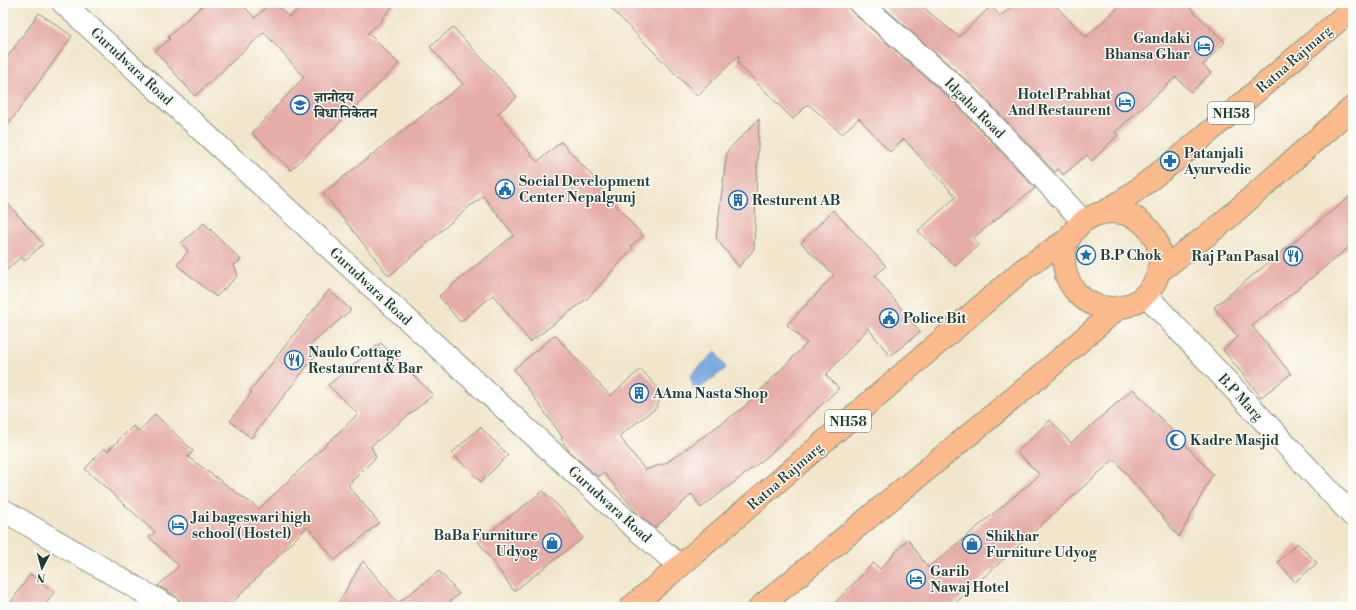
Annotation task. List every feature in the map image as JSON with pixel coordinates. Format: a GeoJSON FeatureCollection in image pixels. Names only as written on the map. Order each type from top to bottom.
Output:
{"type":"FeatureCollection","features":[{"type":"Feature","properties":{"kind":"highway","name":"Ratna Rajmarg"},"geometry":{"type":"LineString","coordinates":[[1104,212],[1126,198],[1180,157],[1353,8]]}},
{"type":"Feature","properties":{"kind":"highway"},"geometry":{"type":"LineString","coordinates":[[1146,296],[1160,271],[1219,226],[1353,107]]}},
{"type":"Feature","properties":{"kind":"highway","name":"NH58"},"geometry":{"type":"LineString","coordinates":[[1146,296],[1136,303],[1117,309],[1098,307],[1081,298],[1069,284],[1063,262],[1068,239],[1083,221],[1104,212],[1127,214],[1147,226],[1158,245],[1160,271]]}},
{"type":"Feature","properties":{"kind":"highway","name":"Ratna Rajmarg"},"geometry":{"type":"LineString","coordinates":[[631,607],[1025,268],[1068,239]]}},
{"type":"Feature","properties":{"kind":"highway","name":"NH58"},"geometry":{"type":"LineString","coordinates":[[760,607],[1038,378],[1117,309]]}},
{"type":"Feature","properties":{"kind":"street","name":"Gurudwara Road"},"geometry":{"type":"LineString","coordinates":[[63,3],[627,521],[680,566]]}},
{"type":"Feature","properties":{"kind":"street","name":"Idgaha Road"},"geometry":{"type":"LineString","coordinates":[[860,3],[965,95],[1083,221]]}},
{"type":"Feature","properties":{"kind":"street","name":"B.P Marg"},"geometry":{"type":"LineString","coordinates":[[1146,296],[1353,516]]}},
{"type":"Feature","properties":{"kind":"street"},"geometry":{"type":"LineString","coordinates":[[3,510],[169,607]]}},
{"type":"Feature","properties":{"kind":"water"},"geometry":{"type":"Polygon","coordinates":[[[716,351],[726,368],[695,392],[690,376],[716,351]]]}},
{"type":"Feature","properties":{"kind":"building"},"geometry":{"type":"Polygon","coordinates":[[[205,3],[241,3],[255,18],[270,3],[276,3],[289,17],[305,3],[396,3],[382,18],[383,20],[368,33],[399,64],[291,170],[252,133],[304,77],[264,32],[195,96],[155,51],[170,39],[168,37],[205,3]]]}},
{"type":"Feature","properties":{"kind":"building"},"geometry":{"type":"Polygon","coordinates":[[[606,3],[848,3],[848,7],[852,12],[956,104],[1035,188],[973,238],[979,245],[955,266],[918,231],[956,197],[904,139],[890,152],[859,118],[842,134],[808,104],[793,119],[738,64],[739,55],[697,96],[606,3]]]}},
{"type":"Feature","properties":{"kind":"building"},"geometry":{"type":"Polygon","coordinates":[[[879,3],[918,3],[959,37],[991,6],[1000,16],[1016,3],[1053,3],[1086,37],[1123,3],[1185,3],[1225,42],[1203,65],[1211,73],[1191,92],[1176,77],[1115,132],[1118,135],[1092,161],[1087,155],[1063,175],[1058,169],[1055,172],[973,86],[879,3]]]}},
{"type":"Feature","properties":{"kind":"building"},"geometry":{"type":"Polygon","coordinates":[[[39,13],[72,36],[3,132],[3,63],[39,13]]]}},
{"type":"Feature","properties":{"kind":"building"},"geometry":{"type":"Polygon","coordinates":[[[453,27],[517,97],[498,113],[537,162],[561,142],[594,178],[593,179],[643,236],[631,246],[633,248],[588,298],[530,342],[493,295],[460,322],[439,296],[514,235],[483,196],[389,276],[323,193],[463,84],[430,47],[453,27]]]}},
{"type":"Feature","properties":{"kind":"building","name":"Resturent AB"},"geometry":{"type":"Polygon","coordinates":[[[759,119],[754,249],[739,267],[716,238],[727,151],[759,119]]]}},
{"type":"Feature","properties":{"kind":"building"},"geometry":{"type":"Polygon","coordinates":[[[1353,194],[1353,244],[1252,326],[1291,374],[1261,397],[1223,350],[1238,337],[1214,307],[1353,194]]]}},
{"type":"Feature","properties":{"kind":"building"},"geometry":{"type":"Polygon","coordinates":[[[3,198],[43,244],[24,261],[21,257],[3,273],[3,198]]]}},
{"type":"Feature","properties":{"kind":"building"},"geometry":{"type":"Polygon","coordinates":[[[833,210],[886,266],[875,276],[920,332],[890,356],[868,328],[826,375],[839,388],[768,456],[701,508],[692,494],[655,528],[638,514],[604,473],[598,477],[570,452],[561,439],[563,438],[514,369],[555,335],[610,396],[641,369],[663,394],[656,408],[619,436],[645,470],[666,463],[743,408],[807,343],[787,325],[834,275],[801,243],[833,210]]]}},
{"type":"Feature","properties":{"kind":"building"},"geometry":{"type":"Polygon","coordinates":[[[204,223],[241,260],[234,265],[238,275],[216,297],[177,265],[188,251],[181,243],[204,223]]]}},
{"type":"Feature","properties":{"kind":"building"},"geometry":{"type":"Polygon","coordinates":[[[329,290],[351,310],[308,347],[315,356],[251,438],[230,421],[252,392],[250,391],[329,290]]]}},
{"type":"Feature","properties":{"kind":"building"},"geometry":{"type":"Polygon","coordinates":[[[381,343],[433,395],[371,446],[376,457],[348,485],[379,523],[335,560],[307,527],[228,607],[181,607],[180,601],[176,596],[158,586],[179,566],[149,537],[155,532],[85,469],[104,448],[108,451],[133,426],[139,432],[155,414],[193,451],[188,457],[259,509],[358,414],[328,385],[381,343]]]}},
{"type":"Feature","properties":{"kind":"building"},"geometry":{"type":"Polygon","coordinates":[[[1133,389],[1213,474],[1179,537],[1114,459],[951,607],[831,607],[873,563],[880,569],[908,539],[928,568],[1040,475],[1017,452],[1050,420],[1071,443],[1133,389]]]}},
{"type":"Feature","properties":{"kind":"building"},"geometry":{"type":"Polygon","coordinates":[[[480,427],[508,455],[481,482],[452,453],[480,427]]]}},
{"type":"Feature","properties":{"kind":"building"},"geometry":{"type":"Polygon","coordinates":[[[543,491],[563,511],[583,538],[514,591],[478,541],[543,491]]]}},
{"type":"Feature","properties":{"kind":"building"},"geometry":{"type":"Polygon","coordinates":[[[1297,543],[1317,563],[1295,582],[1278,562],[1297,543]]]}},
{"type":"Feature","properties":{"kind":"building"},"geometry":{"type":"Polygon","coordinates":[[[363,561],[398,603],[439,571],[459,594],[444,607],[336,607],[363,561]]]}},
{"type":"Feature","properties":{"kind":"building"},"geometry":{"type":"Polygon","coordinates":[[[30,574],[54,592],[44,607],[8,607],[30,574]]]}},
{"type":"Feature","properties":{"kind":"place","name":"Gandaki Bhansa Ghar"},"geometry":{"type":"Point","coordinates":[1204,46]}},
{"type":"Feature","properties":{"kind":"place","name":"Hotel Prabhat And Restaurent"},"geometry":{"type":"Point","coordinates":[1125,102]}},
{"type":"Feature","properties":{"kind":"place","name":"ज्ञानाेदय बिधा निकेतन"},"geometry":{"type":"Point","coordinates":[300,105]}},
{"type":"Feature","properties":{"kind":"place","name":"Patanjali Ayurvedic"},"geometry":{"type":"Point","coordinates":[1170,161]}},
{"type":"Feature","properties":{"kind":"place","name":"Social Development Center Nepalgunj"},"geometry":{"type":"Point","coordinates":[505,189]}},
{"type":"Feature","properties":{"kind":"place","name":"Resturent AB"},"geometry":{"type":"Point","coordinates":[738,200]}},
{"type":"Feature","properties":{"kind":"place","name":"B.P Chok"},"geometry":{"type":"Point","coordinates":[1086,255]}},
{"type":"Feature","properties":{"kind":"place","name":"Raj Pan Pasal"},"geometry":{"type":"Point","coordinates":[1293,256]}},
{"type":"Feature","properties":{"kind":"place","name":"Police Bit"},"geometry":{"type":"Point","coordinates":[889,318]}},
{"type":"Feature","properties":{"kind":"place","name":"Naulo Cottage Restaurent & Bar"},"geometry":{"type":"Point","coordinates":[294,360]}},
{"type":"Feature","properties":{"kind":"place","name":"AAma Nasta Shop"},"geometry":{"type":"Point","coordinates":[639,393]}},
{"type":"Feature","properties":{"kind":"place","name":"Kadre Masjid"},"geometry":{"type":"Point","coordinates":[1176,440]}},
{"type":"Feature","properties":{"kind":"place","name":"Jai bageswari high school ( Hostel)"},"geometry":{"type":"Point","coordinates":[178,525]}},
{"type":"Feature","properties":{"kind":"place","name":"BaBa Furniture Udyog"},"geometry":{"type":"Point","coordinates":[552,543]}},
{"type":"Feature","properties":{"kind":"place","name":"Shikhar Furniture Udyog"},"geometry":{"type":"Point","coordinates":[972,544]}},
{"type":"Feature","properties":{"kind":"place","name":"Garib Nawaj Hotel"},"geometry":{"type":"Point","coordinates":[916,579]}}]}
